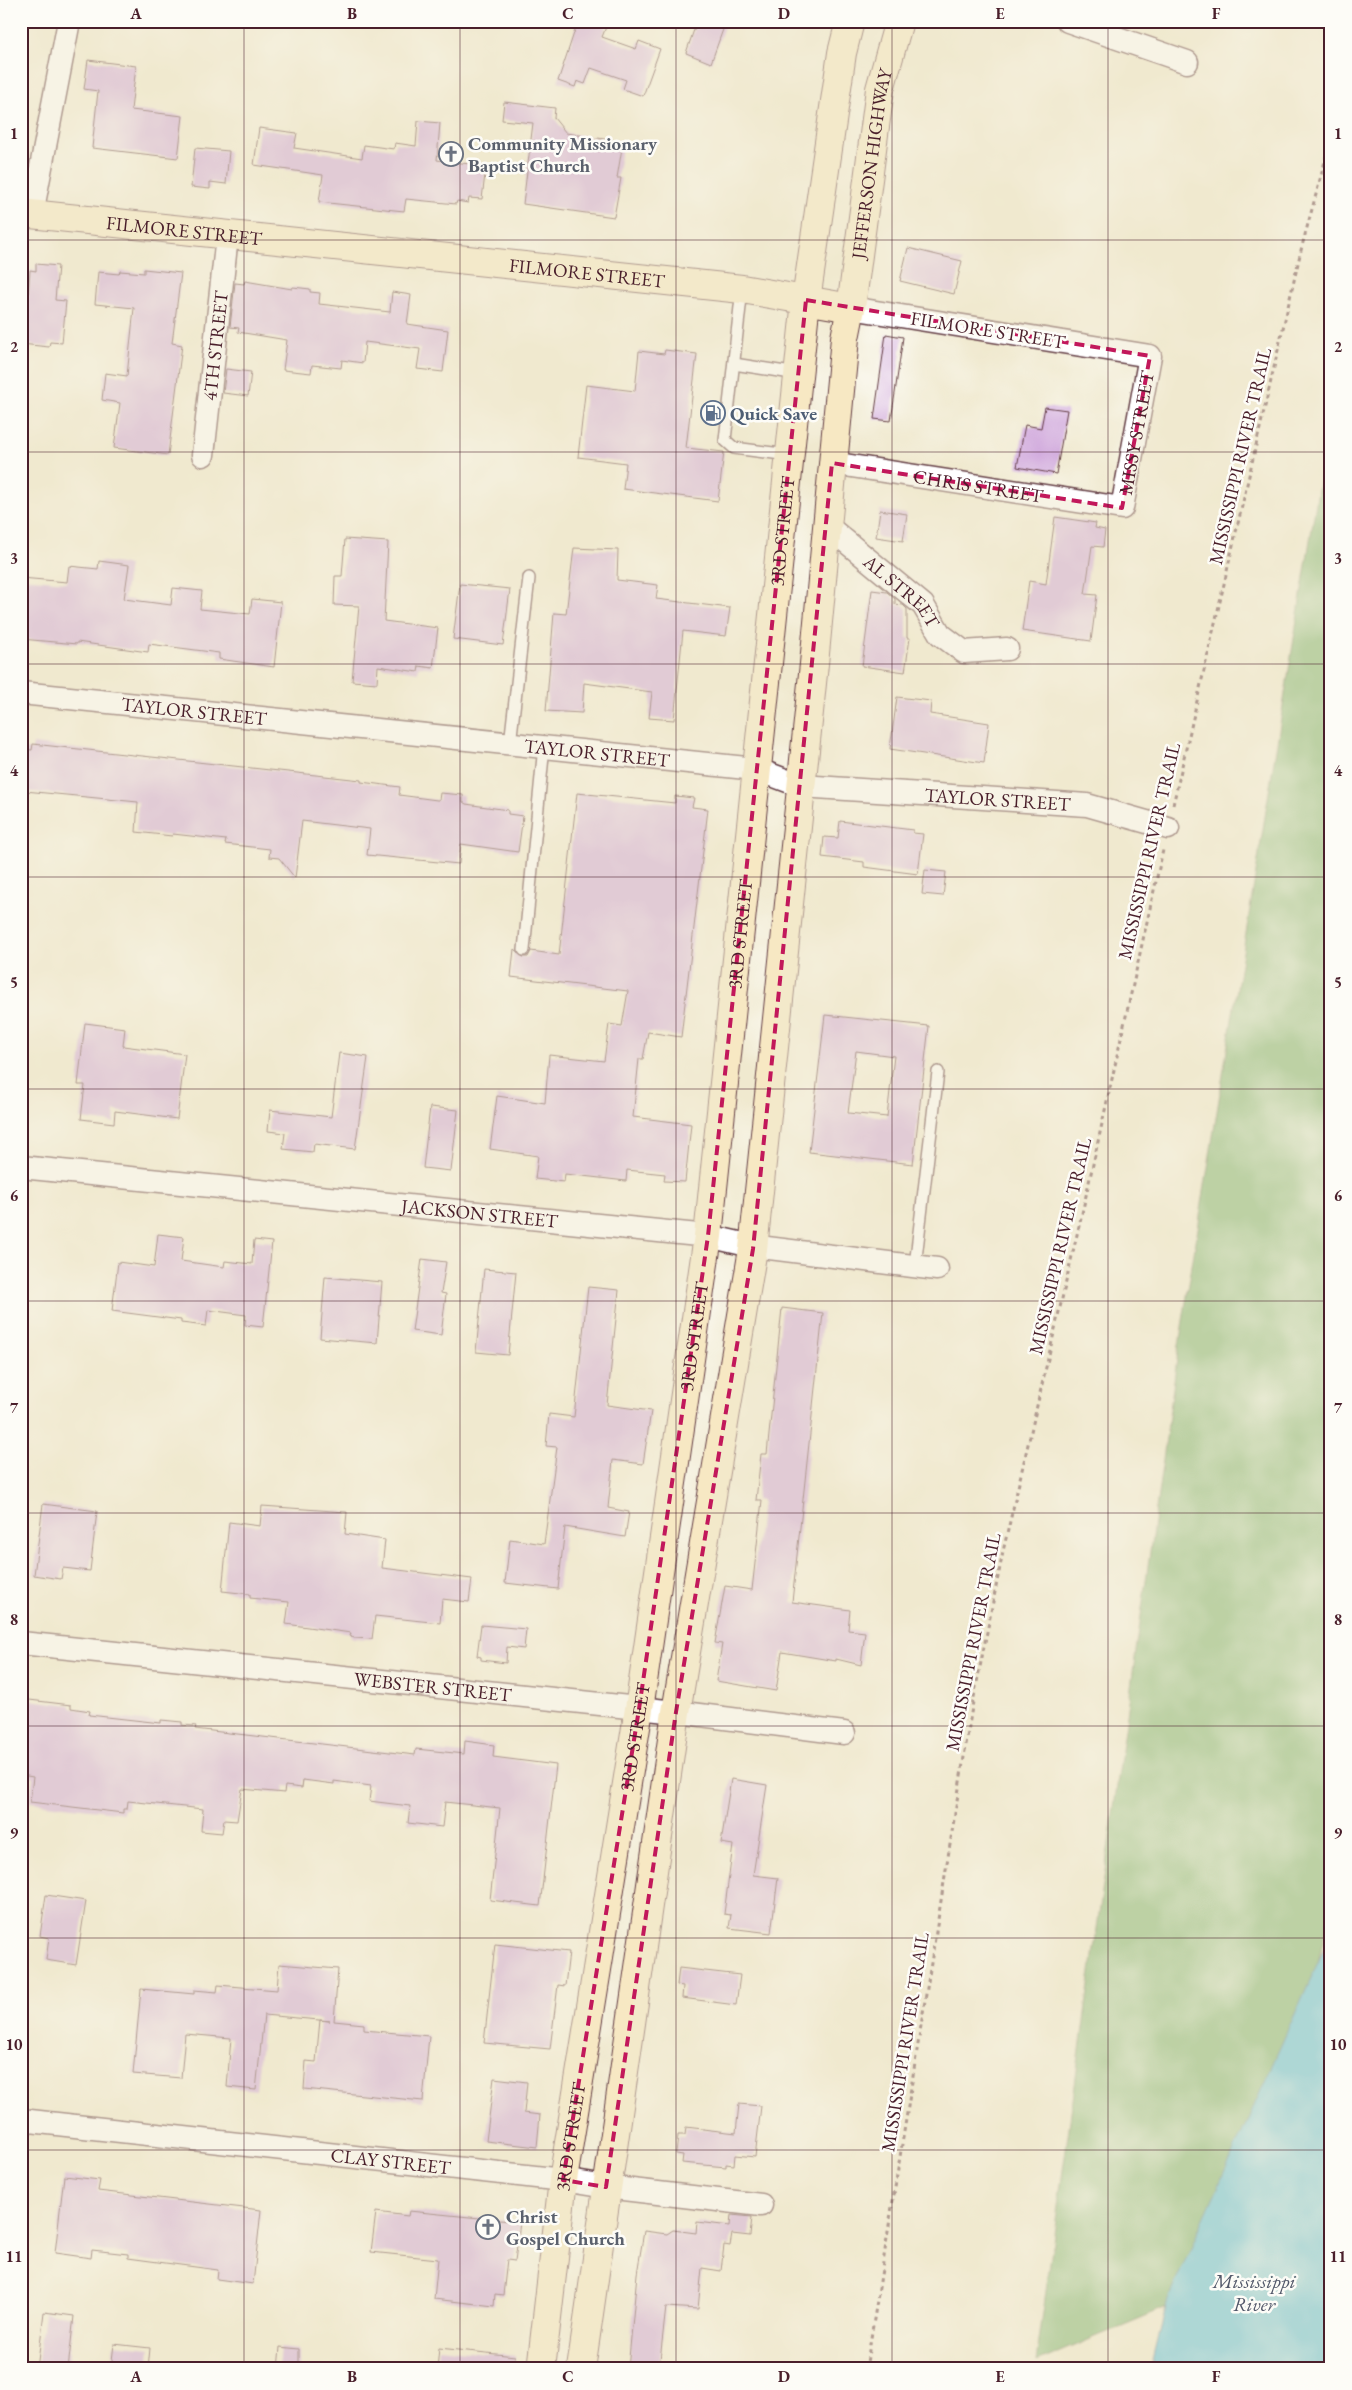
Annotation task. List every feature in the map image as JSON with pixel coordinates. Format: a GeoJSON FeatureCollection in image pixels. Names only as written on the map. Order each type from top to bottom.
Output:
{"type":"FeatureCollection","features":[{"type":"Feature","properties":{"kind":"main road"},"geometry":{"type":"LineString","coordinates":[[806,300],[842,52],[850,21]]}},
{"type":"Feature","properties":{"kind":"main road","name":"JEFFERSON HIGHWAY"},"geometry":{"type":"LineString","coordinates":[[851,308],[880,89],[899,21]]}},
{"type":"Feature","properties":{"kind":"main road","name":"FILMORE STREET"},"geometry":{"type":"LineString","coordinates":[[26,214],[742,290],[851,308]]}},
{"type":"Feature","properties":{"kind":"main road","name":"3RD STREET"},"geometry":{"type":"LineString","coordinates":[[541,2369],[563,2180],[639,1709],[708,1236],[806,300]]}},
{"type":"Feature","properties":{"kind":"main road","name":"3RD STREET"},"geometry":{"type":"LineString","coordinates":[[581,2369],[676,1712],[752,1246],[801,786],[844,338],[851,308]]}},
{"type":"Feature","properties":{"kind":"street"},"geometry":{"type":"LineString","coordinates":[[26,214],[69,21]]}},
{"type":"Feature","properties":{"kind":"street"},"geometry":{"type":"LineString","coordinates":[[1068,21],[1187,62]]}},
{"type":"Feature","properties":{"kind":"street","name":"4TH STREET"},"geometry":{"type":"LineString","coordinates":[[203,455],[227,236]]}},
{"type":"Feature","properties":{"kind":"street","name":"FILMORE STREET"},"geometry":{"type":"LineString","coordinates":[[851,308],[1150,356]]}},
{"type":"Feature","properties":{"kind":"street","name":"MISSY STREET"},"geometry":{"type":"LineString","coordinates":[[1122,508],[1150,356]]}},
{"type":"Feature","properties":{"kind":"street","name":"CHRIS STREET"},"geometry":{"type":"LineString","coordinates":[[832,463],[1122,508]]}},
{"type":"Feature","properties":{"kind":"street","name":"AL STREET"},"geometry":{"type":"LineString","coordinates":[[826,525],[923,605],[940,634],[964,652],[1007,649]]}},
{"type":"Feature","properties":{"kind":"street","name":"TAYLOR STREET"},"geometry":{"type":"LineString","coordinates":[[21,693],[756,768],[801,786],[1087,805],[1168,828]]}},
{"type":"Feature","properties":{"kind":"street","name":"JACKSON STREET"},"geometry":{"type":"LineString","coordinates":[[21,1167],[708,1236],[752,1246],[937,1269]]}},
{"type":"Feature","properties":{"kind":"street","name":"WEBSTER STREET"},"geometry":{"type":"LineString","coordinates":[[21,1643],[676,1712],[844,1733]]}},
{"type":"Feature","properties":{"kind":"street","name":"CLAY STREET"},"geometry":{"type":"LineString","coordinates":[[21,2120],[563,2180],[606,2187],[761,2204]]}},
{"type":"Feature","properties":{"kind":"lane"},"geometry":{"type":"LineString","coordinates":[[742,290],[726,440],[734,448],[789,455]]}},
{"type":"Feature","properties":{"kind":"lane"},"geometry":{"type":"LineString","coordinates":[[734,364],[798,374]]}},
{"type":"Feature","properties":{"kind":"lane"},"geometry":{"type":"LineString","coordinates":[[510,744],[529,578]]}},
{"type":"Feature","properties":{"kind":"lane"},"geometry":{"type":"LineString","coordinates":[[524,950],[544,746]]}},
{"type":"Feature","properties":{"kind":"lane"},"geometry":{"type":"LineString","coordinates":[[915,1266],[938,1072]]}},
{"type":"Feature","properties":{"kind":"path","name":"MISSISSIPPI RIVER TRAIL"},"geometry":{"type":"LineString","coordinates":[[866,2369],[972,1708],[1004,1548],[1302,246],[1331,139]]}},
{"type":"Feature","properties":{"kind":"highlighted area"},"geometry":{"type":"Polygon","coordinates":[[[806,300],[1150,356],[1122,508],[832,463],[753,1249],[676,1712],[606,2187],[563,2180],[639,1709],[708,1236],[806,300]]]}},
{"type":"Feature","properties":{"kind":"green space"},"geometry":{"type":"Polygon","coordinates":[[[1331,411],[1331,1908],[1317,1967],[1229,2281],[1036,2362],[1179,1345],[1331,411]]]}},
{"type":"Feature","properties":{"kind":"water","name":"Mississippi River"},"geometry":{"type":"Polygon","coordinates":[[[1331,1933],[1331,2369],[1151,2369],[1168,2299],[1331,1933]]]}},
{"type":"Feature","properties":{"kind":"building"},"geometry":{"type":"Polygon","coordinates":[[[578,21],[591,21],[606,27],[602,37],[636,49],[639,41],[660,49],[643,96],[623,89],[626,80],[591,68],[585,84],[577,81],[575,87],[558,81],[578,21]]]}},
{"type":"Feature","properties":{"kind":"building"},"geometry":{"type":"Polygon","coordinates":[[[697,21],[726,21],[711,63],[686,53],[697,21]]]}},
{"type":"Feature","properties":{"kind":"building"},"geometry":{"type":"Polygon","coordinates":[[[88,60],[136,66],[131,110],[183,116],[178,158],[92,148],[98,91],[84,89],[88,60]]]}},
{"type":"Feature","properties":{"kind":"building"},"geometry":{"type":"Polygon","coordinates":[[[504,102],[555,108],[554,118],[566,133],[623,142],[617,178],[621,178],[614,217],[523,204],[533,123],[502,120],[504,102]]]}},
{"type":"Feature","properties":{"kind":"building"},"geometry":{"type":"Polygon","coordinates":[[[418,121],[440,123],[437,160],[486,166],[482,199],[469,198],[468,203],[457,201],[456,204],[406,199],[404,211],[319,202],[323,175],[254,165],[259,128],[297,133],[294,148],[362,158],[364,145],[394,149],[395,143],[416,146],[418,121]]]}},
{"type":"Feature","properties":{"kind":"building"},"geometry":{"type":"Polygon","coordinates":[[[195,148],[229,151],[226,184],[210,182],[210,189],[191,187],[195,148]]]}},
{"type":"Feature","properties":{"kind":"building"},"geometry":{"type":"Polygon","coordinates":[[[908,248],[962,261],[954,294],[900,281],[908,248]]]}},
{"type":"Feature","properties":{"kind":"building"},"geometry":{"type":"Polygon","coordinates":[[[36,264],[58,266],[55,300],[66,301],[62,343],[50,342],[49,347],[21,344],[21,297],[28,297],[30,270],[36,271],[36,264]]]}},
{"type":"Feature","properties":{"kind":"building"},"geometry":{"type":"Polygon","coordinates":[[[144,269],[181,273],[172,343],[182,345],[168,455],[114,448],[120,403],[102,400],[105,373],[127,376],[134,308],[95,304],[98,272],[119,274],[120,271],[144,273],[144,269]]]}},
{"type":"Feature","properties":{"kind":"building"},"geometry":{"type":"Polygon","coordinates":[[[245,281],[292,289],[293,287],[310,289],[310,292],[320,293],[319,304],[390,312],[392,292],[411,295],[407,324],[448,330],[443,372],[417,369],[420,349],[365,342],[363,363],[342,360],[341,368],[312,365],[311,373],[283,370],[287,340],[238,332],[239,328],[230,327],[235,283],[244,284],[245,281]]]}},
{"type":"Feature","properties":{"kind":"building"},"geometry":{"type":"Polygon","coordinates":[[[886,334],[903,337],[891,421],[874,419],[886,334]]]}},
{"type":"Feature","properties":{"kind":"building"},"geometry":{"type":"Polygon","coordinates":[[[665,350],[697,354],[686,448],[724,452],[718,501],[623,489],[626,463],[578,457],[586,385],[635,391],[639,351],[664,354],[665,350]]]}},
{"type":"Feature","properties":{"kind":"building"},"geometry":{"type":"Polygon","coordinates":[[[226,369],[251,372],[248,396],[223,393],[226,369]]]}},
{"type":"Feature","properties":{"kind":"building"},"geometry":{"type":"Polygon","coordinates":[[[1045,407],[1067,410],[1056,474],[1017,467],[1025,425],[1041,428],[1045,407]]]}},
{"type":"Feature","properties":{"kind":"building"},"geometry":{"type":"Polygon","coordinates":[[[880,510],[907,514],[903,541],[876,537],[880,510]]]}},
{"type":"Feature","properties":{"kind":"building"},"geometry":{"type":"Polygon","coordinates":[[[1055,517],[1096,523],[1095,528],[1105,530],[1103,547],[1092,546],[1085,594],[1097,595],[1091,641],[1022,631],[1029,581],[1046,584],[1055,517]]]}},
{"type":"Feature","properties":{"kind":"building"},"geometry":{"type":"Polygon","coordinates":[[[345,539],[388,542],[384,621],[438,628],[433,668],[419,666],[418,672],[378,666],[377,683],[352,681],[359,606],[334,605],[335,576],[342,576],[345,539]]]}},
{"type":"Feature","properties":{"kind":"building"},"geometry":{"type":"Polygon","coordinates":[[[574,548],[618,550],[617,580],[658,585],[656,599],[730,608],[726,636],[683,631],[674,720],[649,718],[652,692],[584,683],[582,713],[546,711],[554,613],[566,614],[574,548]]]}},
{"type":"Feature","properties":{"kind":"building"},"geometry":{"type":"Polygon","coordinates":[[[99,561],[129,565],[124,599],[171,605],[173,588],[202,591],[200,609],[250,614],[252,599],[281,602],[274,667],[219,659],[219,653],[149,644],[148,652],[77,642],[77,644],[21,639],[21,578],[67,582],[69,566],[98,569],[99,561]]]}},
{"type":"Feature","properties":{"kind":"building"},"geometry":{"type":"Polygon","coordinates":[[[460,584],[510,589],[503,645],[453,639],[460,584]]]}},
{"type":"Feature","properties":{"kind":"building"},"geometry":{"type":"Polygon","coordinates":[[[872,590],[887,592],[895,599],[895,604],[903,605],[907,609],[907,638],[910,638],[905,672],[862,666],[872,590]]]}},
{"type":"Feature","properties":{"kind":"building"},"geometry":{"type":"Polygon","coordinates":[[[897,697],[931,701],[930,714],[989,723],[984,763],[890,749],[897,697]]]}},
{"type":"Feature","properties":{"kind":"building"},"geometry":{"type":"Polygon","coordinates":[[[33,744],[361,780],[361,782],[400,787],[399,795],[437,800],[439,800],[440,793],[463,795],[463,802],[466,804],[508,810],[508,814],[523,816],[518,852],[461,844],[459,864],[367,855],[370,829],[302,821],[295,878],[279,858],[269,857],[270,849],[225,844],[226,840],[136,832],[138,802],[25,791],[21,789],[21,749],[32,750],[33,744]]]}},
{"type":"Feature","properties":{"kind":"building"},"geometry":{"type":"Polygon","coordinates":[[[577,793],[675,803],[675,796],[694,798],[692,807],[708,809],[681,1037],[648,1032],[643,1059],[639,1059],[633,1117],[691,1124],[685,1182],[664,1181],[665,1174],[627,1170],[626,1181],[565,1174],[564,1182],[535,1179],[538,1156],[490,1149],[497,1096],[545,1103],[549,1055],[604,1061],[609,1024],[622,1026],[628,991],[511,977],[514,949],[523,957],[528,957],[531,951],[559,955],[577,793]]]}},
{"type":"Feature","properties":{"kind":"building"},"geometry":{"type":"Polygon","coordinates":[[[840,821],[913,830],[913,833],[923,834],[918,874],[864,867],[864,862],[822,857],[824,837],[838,838],[840,821]]]}},
{"type":"Feature","properties":{"kind":"building"},"geometry":{"type":"Polygon","coordinates":[[[925,870],[946,872],[943,896],[922,894],[925,870]]]}},
{"type":"Feature","properties":{"kind":"building"},"geometry":{"type":"Polygon","coordinates":[[[825,1015],[929,1026],[913,1164],[809,1152],[825,1015]],[[856,1051],[848,1113],[887,1117],[894,1056],[856,1051]]]}},
{"type":"Feature","properties":{"kind":"building"},"geometry":{"type":"Polygon","coordinates":[[[85,1023],[125,1028],[123,1046],[185,1054],[177,1119],[115,1111],[114,1123],[81,1119],[85,1085],[78,1085],[85,1023]]]}},
{"type":"Feature","properties":{"kind":"building"},"geometry":{"type":"Polygon","coordinates":[[[339,1053],[368,1057],[355,1149],[314,1144],[313,1152],[283,1149],[285,1133],[268,1131],[270,1110],[331,1117],[339,1053]]]}},
{"type":"Feature","properties":{"kind":"building"},"geometry":{"type":"Polygon","coordinates":[[[430,1107],[458,1110],[451,1171],[423,1168],[430,1107]]]}},
{"type":"Feature","properties":{"kind":"building"},"geometry":{"type":"Polygon","coordinates":[[[158,1234],[184,1237],[181,1261],[224,1267],[225,1261],[252,1264],[254,1240],[272,1242],[263,1327],[245,1325],[246,1315],[208,1310],[206,1326],[181,1323],[181,1320],[112,1311],[118,1262],[154,1267],[158,1234]]]}},
{"type":"Feature","properties":{"kind":"building"},"geometry":{"type":"Polygon","coordinates":[[[422,1259],[446,1262],[441,1293],[446,1294],[441,1335],[412,1331],[422,1259]]]}},
{"type":"Feature","properties":{"kind":"building"},"geometry":{"type":"Polygon","coordinates":[[[484,1269],[516,1272],[508,1355],[476,1352],[484,1269]]]}},
{"type":"Feature","properties":{"kind":"building"},"geometry":{"type":"Polygon","coordinates":[[[325,1277],[382,1282],[377,1343],[320,1338],[325,1277]]]}},
{"type":"Feature","properties":{"kind":"building"},"geometry":{"type":"Polygon","coordinates":[[[588,1287],[619,1290],[607,1405],[651,1411],[643,1464],[613,1460],[608,1508],[629,1512],[625,1537],[565,1527],[558,1589],[505,1583],[510,1539],[544,1544],[557,1447],[546,1446],[549,1414],[574,1417],[588,1287]]]}},
{"type":"Feature","properties":{"kind":"building"},"geometry":{"type":"Polygon","coordinates":[[[782,1308],[823,1313],[792,1602],[850,1610],[848,1630],[865,1632],[861,1665],[836,1659],[836,1661],[782,1652],[776,1691],[716,1681],[722,1644],[715,1643],[725,1586],[752,1590],[762,1500],[756,1500],[761,1454],[767,1454],[782,1308]]]}},
{"type":"Feature","properties":{"kind":"building"},"geometry":{"type":"Polygon","coordinates":[[[43,1504],[97,1511],[90,1571],[63,1568],[61,1579],[34,1575],[43,1504]]]}},
{"type":"Feature","properties":{"kind":"building"},"geometry":{"type":"Polygon","coordinates":[[[262,1506],[347,1512],[345,1534],[385,1540],[382,1568],[472,1579],[469,1602],[442,1599],[440,1623],[375,1616],[372,1639],[354,1638],[350,1636],[351,1633],[286,1624],[289,1602],[250,1598],[250,1594],[222,1591],[229,1522],[260,1526],[262,1506]]]}},
{"type":"Feature","properties":{"kind":"building"},"geometry":{"type":"Polygon","coordinates":[[[481,1625],[526,1629],[524,1649],[507,1647],[506,1663],[481,1660],[481,1657],[477,1656],[481,1625]]]}},
{"type":"Feature","properties":{"kind":"building"},"geometry":{"type":"Polygon","coordinates":[[[21,1699],[71,1705],[71,1708],[90,1711],[89,1715],[161,1723],[161,1720],[182,1722],[182,1725],[196,1726],[195,1729],[415,1755],[416,1749],[464,1754],[465,1741],[494,1745],[493,1757],[556,1765],[540,1906],[490,1900],[500,1808],[445,1802],[442,1827],[408,1823],[410,1806],[369,1801],[371,1786],[334,1781],[334,1784],[303,1780],[302,1788],[285,1786],[284,1793],[242,1789],[237,1821],[224,1820],[222,1833],[201,1831],[203,1809],[128,1801],[127,1809],[123,1809],[123,1813],[30,1802],[33,1777],[21,1775],[21,1699]]]}},
{"type":"Feature","properties":{"kind":"building"},"geometry":{"type":"Polygon","coordinates":[[[731,1779],[767,1785],[753,1875],[778,1878],[771,1933],[729,1928],[731,1915],[724,1914],[733,1845],[721,1843],[731,1779]]]}},
{"type":"Feature","properties":{"kind":"building"},"geometry":{"type":"Polygon","coordinates":[[[46,1895],[86,1901],[76,1965],[46,1960],[49,1938],[40,1936],[46,1895]]]}},
{"type":"Feature","properties":{"kind":"building"},"geometry":{"type":"Polygon","coordinates":[[[495,1944],[569,1952],[565,1986],[558,1985],[550,2049],[484,2043],[495,1944]]]}},
{"type":"Feature","properties":{"kind":"building"},"geometry":{"type":"Polygon","coordinates":[[[279,1964],[338,1969],[334,2021],[364,2024],[364,2030],[429,2036],[423,2101],[304,2089],[306,2061],[316,2062],[320,2020],[264,2015],[256,2090],[227,2087],[231,2038],[185,2034],[181,2078],[133,2074],[141,1989],[194,1994],[194,1990],[217,1992],[218,1985],[277,1990],[279,1964]]]}},
{"type":"Feature","properties":{"kind":"building"},"geometry":{"type":"Polygon","coordinates":[[[679,1968],[740,1975],[736,2005],[682,1998],[683,1986],[677,1985],[679,1968]]]}},
{"type":"Feature","properties":{"kind":"building"},"geometry":{"type":"Polygon","coordinates":[[[494,2078],[527,2082],[524,2113],[540,2115],[537,2147],[486,2141],[494,2078]]]}},
{"type":"Feature","properties":{"kind":"building"},"geometry":{"type":"Polygon","coordinates":[[[739,2104],[761,2106],[755,2157],[735,2155],[734,2165],[726,2164],[726,2167],[682,2163],[683,2155],[676,2154],[678,2135],[685,2135],[686,2127],[736,2133],[739,2104]]]}},
{"type":"Feature","properties":{"kind":"building"},"geometry":{"type":"Polygon","coordinates":[[[64,2176],[100,2180],[98,2191],[261,2210],[253,2284],[217,2279],[218,2270],[128,2258],[128,2254],[92,2250],[91,2258],[55,2253],[64,2176]]]}},
{"type":"Feature","properties":{"kind":"building"},"geometry":{"type":"Polygon","coordinates":[[[409,2211],[520,2222],[515,2261],[507,2260],[503,2295],[495,2294],[494,2306],[434,2299],[438,2259],[371,2252],[376,2212],[408,2216],[409,2211]]]}},
{"type":"Feature","properties":{"kind":"building"},"geometry":{"type":"Polygon","coordinates":[[[731,2215],[752,2217],[750,2236],[732,2234],[730,2246],[724,2245],[721,2271],[702,2268],[698,2309],[666,2307],[659,2369],[628,2369],[637,2274],[644,2231],[667,2234],[673,2230],[696,2233],[697,2222],[730,2226],[731,2215]]]}},
{"type":"Feature","properties":{"kind":"building"},"geometry":{"type":"Polygon","coordinates":[[[44,2312],[74,2316],[68,2369],[37,2369],[44,2312]]]}},
{"type":"Feature","properties":{"kind":"building"},"geometry":{"type":"Polygon","coordinates":[[[114,2344],[150,2348],[148,2369],[111,2369],[114,2344]]]}},
{"type":"Feature","properties":{"kind":"building"},"geometry":{"type":"Polygon","coordinates":[[[280,2347],[299,2349],[299,2369],[278,2369],[280,2347]]]}},
{"type":"Feature","properties":{"kind":"building"},"geometry":{"type":"Polygon","coordinates":[[[439,2348],[515,2356],[514,2369],[437,2369],[439,2348]]]}},
{"type":"Feature","properties":{"kind":"place","name":"Community Missionary Baptist Church"},"geometry":{"type":"Point","coordinates":[451,154]}},
{"type":"Feature","properties":{"kind":"place","name":"Quick Save"},"geometry":{"type":"Point","coordinates":[713,413]}},
{"type":"Feature","properties":{"kind":"place","name":"Christ Gospel Church"},"geometry":{"type":"Point","coordinates":[488,2227]}}]}
